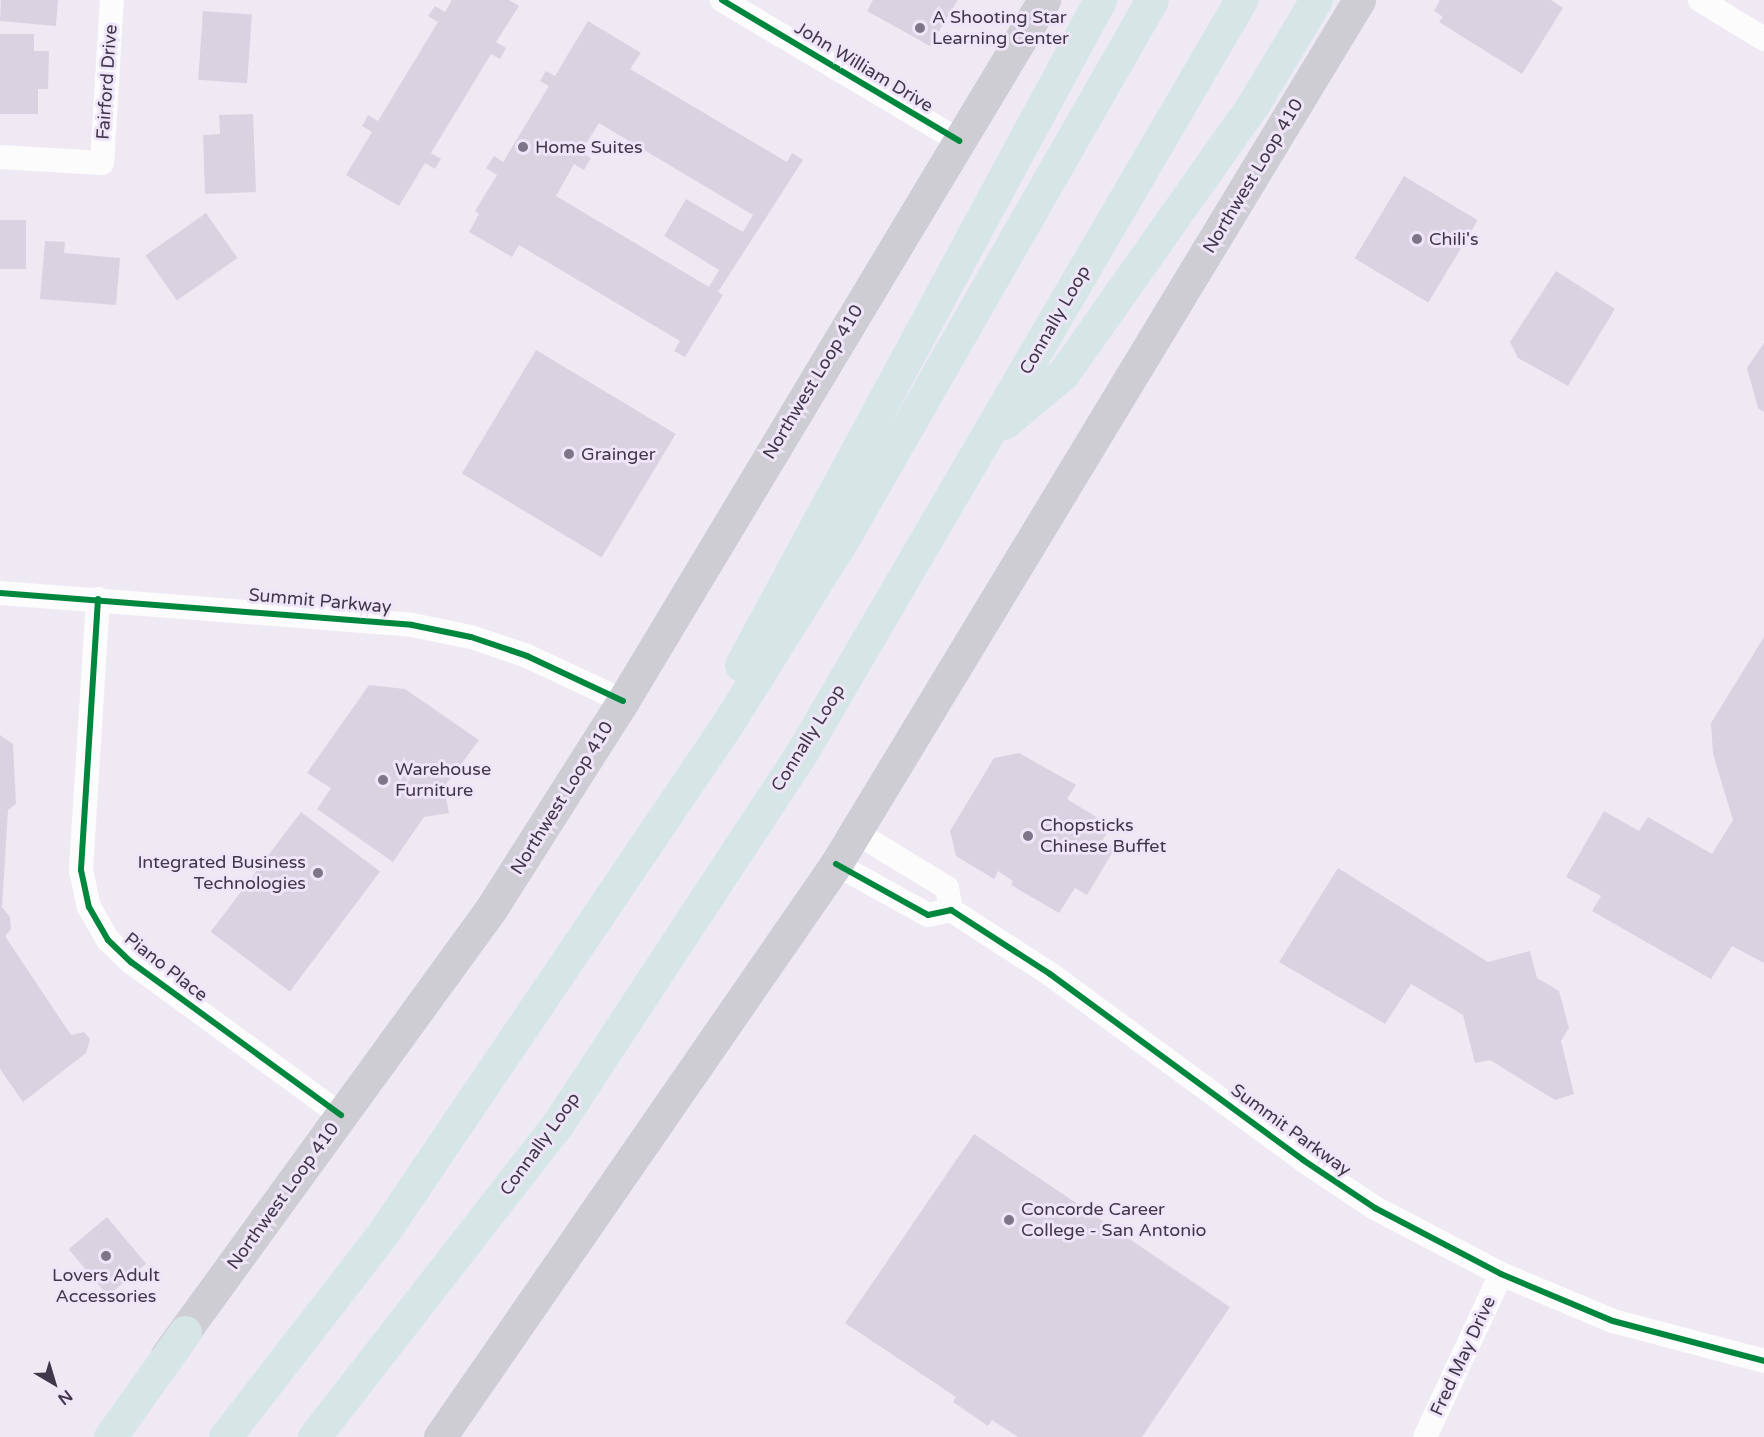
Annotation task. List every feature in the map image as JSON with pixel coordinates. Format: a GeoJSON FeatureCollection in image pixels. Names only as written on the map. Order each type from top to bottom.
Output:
{"type":"FeatureCollection","features":[{"type":"Feature","properties":{"kind":"highway"},"geometry":{"type":"LineString","coordinates":[[633,864],[1100,0]]}},
{"type":"Feature","properties":{"kind":"highway"},"geometry":{"type":"LineString","coordinates":[[225,1437],[383,1233],[728,723],[846,534],[1152,0]]}},
{"type":"Feature","properties":{"kind":"highway","name":"Connally Loop"},"geometry":{"type":"LineString","coordinates":[[314,1437],[556,1125],[802,752],[1241,0]]}},
{"type":"Feature","properties":{"kind":"highway"},"geometry":{"type":"LineString","coordinates":[[987,438],[1063,374],[1254,103],[1316,0]]}},
{"type":"Feature","properties":{"kind":"highway"},"geometry":{"type":"LineString","coordinates":[[110,1437],[185,1332]]}},
{"type":"Feature","properties":{"kind":"main road","name":"Northwest Loop 410"},"geometry":{"type":"LineString","coordinates":[[101,1437],[185,1332],[469,941],[623,701],[1044,0]]}},
{"type":"Feature","properties":{"kind":"main road","name":"Northwest Loop 410"},"geometry":{"type":"LineString","coordinates":[[440,1437],[836,864],[1359,0]]}},
{"type":"Feature","properties":{"kind":"street","name":"Fairford Drive"},"geometry":{"type":"LineString","coordinates":[[0,157],[102,163],[112,0]]}},
{"type":"Feature","properties":{"kind":"street","name":"John William Drive"},"geometry":{"type":"LineString","coordinates":[[722,0],[959,141]]}},
{"type":"Feature","properties":{"kind":"street"},"geometry":{"type":"LineString","coordinates":[[1700,0],[1764,39]]}},
{"type":"Feature","properties":{"kind":"street","name":"Summit Parkway"},"geometry":{"type":"LineString","coordinates":[[0,593],[412,625],[471,637],[527,656],[623,701]]}},
{"type":"Feature","properties":{"kind":"street","name":"Piano Place"},"geometry":{"type":"LineString","coordinates":[[98,599],[81,870],[89,907],[108,940],[131,962],[341,1115]]}},
{"type":"Feature","properties":{"kind":"street"},"geometry":{"type":"LineString","coordinates":[[836,864],[928,915],[951,910],[947,888],[855,832]]}},
{"type":"Feature","properties":{"kind":"street","name":"Summit Parkway"},"geometry":{"type":"LineString","coordinates":[[951,910],[1050,974],[1312,1166],[1375,1208],[1502,1274],[1612,1321],[1764,1361]]}},
{"type":"Feature","properties":{"kind":"street","name":"Fred May Drive"},"geometry":{"type":"LineString","coordinates":[[1425,1437],[1502,1274]]}},
{"type":"Feature","properties":{"kind":"building"},"geometry":{"type":"Polygon","coordinates":[[[1,0],[58,0],[56,26],[0,21],[1,0]]]}},
{"type":"Feature","properties":{"kind":"building"},"geometry":{"type":"Polygon","coordinates":[[[452,0],[509,0],[519,6],[496,42],[506,48],[500,59],[491,54],[431,153],[441,159],[435,169],[425,163],[399,206],[346,175],[372,132],[362,126],[368,115],[378,121],[438,22],[428,16],[435,6],[445,12],[452,0]]]}},
{"type":"Feature","properties":{"kind":"building","name":"A Shooting Star Learning Center"},"geometry":{"type":"Polygon","coordinates":[[[873,0],[958,0],[930,46],[867,11],[873,0]]]}},
{"type":"Feature","properties":{"kind":"building"},"geometry":{"type":"Polygon","coordinates":[[[1440,0],[1551,0],[1563,8],[1522,74],[1439,22],[1443,17],[1434,11],[1440,0]]]}},
{"type":"Feature","properties":{"kind":"building"},"geometry":{"type":"Polygon","coordinates":[[[203,11],[252,14],[247,83],[198,80],[203,11]]]}},
{"type":"Feature","properties":{"kind":"building"},"geometry":{"type":"Polygon","coordinates":[[[588,21],[641,53],[630,69],[787,162],[792,153],[803,160],[718,292],[723,295],[685,357],[674,351],[680,341],[519,245],[512,257],[469,232],[479,214],[475,211],[497,175],[486,168],[494,156],[503,162],[549,86],[540,81],[546,71],[555,76],[588,21]],[[599,123],[581,152],[591,158],[584,170],[574,164],[556,196],[709,287],[719,270],[664,236],[686,199],[743,232],[753,215],[599,123]]]}},
{"type":"Feature","properties":{"kind":"building"},"geometry":{"type":"Polygon","coordinates":[[[0,34],[34,34],[34,51],[49,51],[48,89],[38,89],[38,114],[0,114],[0,34]]]}},
{"type":"Feature","properties":{"kind":"building"},"geometry":{"type":"Polygon","coordinates":[[[253,114],[256,192],[205,194],[203,135],[220,134],[219,115],[253,114]]]}},
{"type":"Feature","properties":{"kind":"building","name":"Chili's"},"geometry":{"type":"Polygon","coordinates":[[[1404,176],[1478,220],[1428,303],[1355,258],[1404,176]]]}},
{"type":"Feature","properties":{"kind":"building"},"geometry":{"type":"Polygon","coordinates":[[[206,213],[238,258],[177,300],[145,255],[206,213]]]}},
{"type":"Feature","properties":{"kind":"building"},"geometry":{"type":"Polygon","coordinates":[[[0,220],[26,220],[26,269],[0,269],[0,220]]]}},
{"type":"Feature","properties":{"kind":"building"},"geometry":{"type":"Polygon","coordinates":[[[45,241],[65,242],[64,253],[120,258],[116,305],[40,299],[45,241]]]}},
{"type":"Feature","properties":{"kind":"building"},"geometry":{"type":"Polygon","coordinates":[[[1556,271],[1615,309],[1568,386],[1518,358],[1510,342],[1556,271]]]}},
{"type":"Feature","properties":{"kind":"building"},"geometry":{"type":"Polygon","coordinates":[[[1764,343],[1764,412],[1758,408],[1747,368],[1764,343]]]}},
{"type":"Feature","properties":{"kind":"building","name":"Grainger"},"geometry":{"type":"Polygon","coordinates":[[[536,350],[676,434],[602,557],[462,473],[536,350]]]}},
{"type":"Feature","properties":{"kind":"building"},"geometry":{"type":"Polygon","coordinates":[[[1764,637],[1764,963],[1732,946],[1711,979],[1592,911],[1601,896],[1566,877],[1604,811],[1639,831],[1648,817],[1712,854],[1733,820],[1713,754],[1711,723],[1764,637]]]}},
{"type":"Feature","properties":{"kind":"building","name":"Warehouse Furniture"},"geometry":{"type":"Polygon","coordinates":[[[369,685],[405,689],[479,740],[444,787],[449,813],[424,817],[393,862],[317,809],[331,788],[307,773],[369,685]]]}},
{"type":"Feature","properties":{"kind":"building"},"geometry":{"type":"Polygon","coordinates":[[[0,735],[13,744],[16,804],[8,810],[2,907],[10,917],[11,929],[5,936],[71,1035],[84,1032],[90,1039],[86,1053],[23,1102],[0,1069],[0,735]]]}},
{"type":"Feature","properties":{"kind":"building","name":"Chopsticks Chinese Buffet"},"geometry":{"type":"Polygon","coordinates":[[[1019,753],[1076,785],[1067,799],[1111,826],[1102,841],[1115,848],[1087,895],[1075,888],[1059,913],[1011,885],[1013,881],[998,871],[994,879],[956,856],[950,831],[994,758],[1019,753]]]}},
{"type":"Feature","properties":{"kind":"building"},"geometry":{"type":"Polygon","coordinates":[[[301,812],[380,872],[290,991],[211,932],[301,812]]]}},
{"type":"Feature","properties":{"kind":"building"},"geometry":{"type":"Polygon","coordinates":[[[1338,868],[1488,962],[1530,951],[1537,978],[1559,991],[1569,1028],[1561,1041],[1574,1094],[1555,1100],[1490,1060],[1475,1063],[1463,1015],[1411,984],[1385,1024],[1279,962],[1338,868]]]}},
{"type":"Feature","properties":{"kind":"building","name":"Concorde Career College - San Antonio"},"geometry":{"type":"Polygon","coordinates":[[[974,1134],[1230,1307],[1142,1437],[1018,1437],[992,1420],[988,1426],[953,1402],[956,1397],[845,1323],[974,1134]]]}},
{"type":"Feature","properties":{"kind":"building","name":"Lovers Adult Accessories"},"geometry":{"type":"Polygon","coordinates":[[[107,1217],[146,1264],[108,1296],[69,1249],[107,1217]]]}},
{"type":"Feature","properties":{"kind":"cycle path"},"geometry":{"type":"LineString","coordinates":[[722,0],[959,141]]}},
{"type":"Feature","properties":{"kind":"cycle path"},"geometry":{"type":"LineString","coordinates":[[0,593],[412,625],[471,637],[527,656],[623,701]]}},
{"type":"Feature","properties":{"kind":"cycle path"},"geometry":{"type":"LineString","coordinates":[[98,599],[81,870],[89,907],[108,940],[131,962],[341,1115]]}},
{"type":"Feature","properties":{"kind":"cycle path"},"geometry":{"type":"LineString","coordinates":[[836,864],[928,915],[951,910],[1050,974],[1303,1160],[1375,1208],[1501,1274],[1613,1321],[1764,1361]]}},
{"type":"Feature","properties":{"kind":"place","name":"A Shooting Star Learning Center"},"geometry":{"type":"Point","coordinates":[920,28]}},
{"type":"Feature","properties":{"kind":"place","name":"Home Suites"},"geometry":{"type":"Point","coordinates":[523,147]}},
{"type":"Feature","properties":{"kind":"place","name":"Chili's"},"geometry":{"type":"Point","coordinates":[1417,239]}},
{"type":"Feature","properties":{"kind":"place","name":"Grainger"},"geometry":{"type":"Point","coordinates":[569,454]}},
{"type":"Feature","properties":{"kind":"place","name":"Warehouse Furniture"},"geometry":{"type":"Point","coordinates":[383,780]}},
{"type":"Feature","properties":{"kind":"place","name":"Chopsticks Chinese Buffet"},"geometry":{"type":"Point","coordinates":[1028,836]}},
{"type":"Feature","properties":{"kind":"place","name":"Integrated Business Technologies"},"geometry":{"type":"Point","coordinates":[318,873]}},
{"type":"Feature","properties":{"kind":"place","name":"Concorde Career College - San Antonio"},"geometry":{"type":"Point","coordinates":[1009,1220]}},
{"type":"Feature","properties":{"kind":"place","name":"Lovers Adult Accessories"},"geometry":{"type":"Point","coordinates":[106,1256]}}]}
